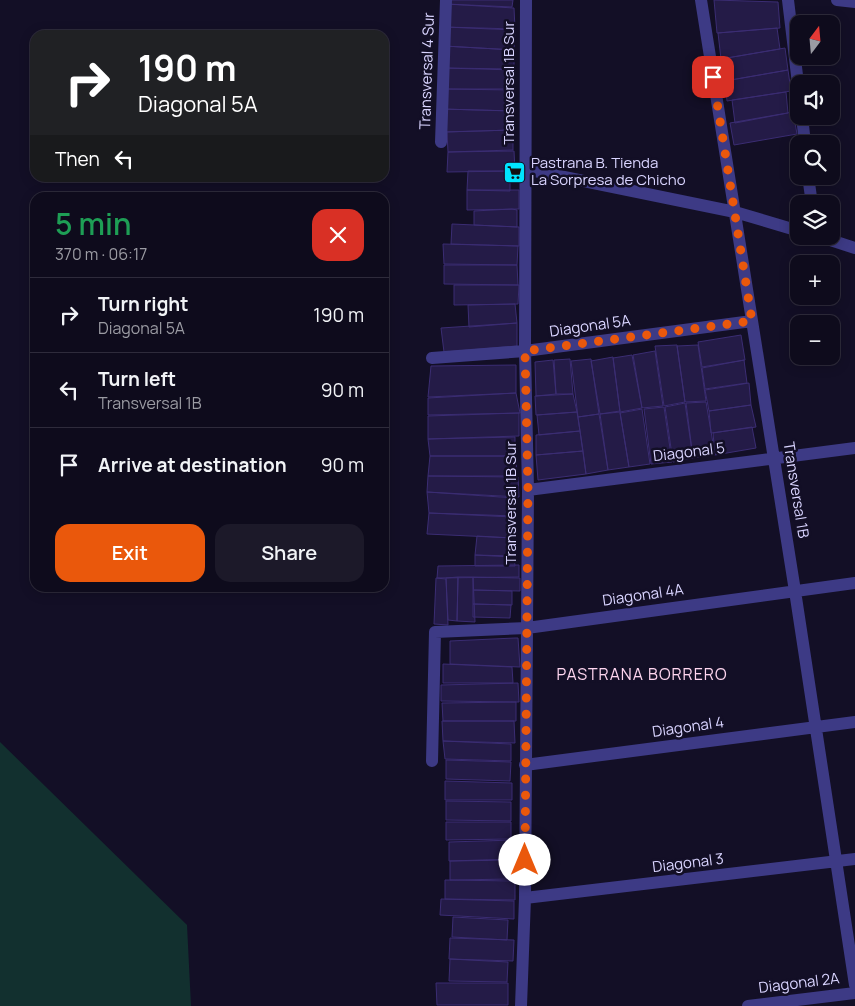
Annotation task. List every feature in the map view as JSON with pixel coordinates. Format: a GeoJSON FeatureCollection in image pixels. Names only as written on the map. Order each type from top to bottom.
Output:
{"type":"FeatureCollection","features":[{"type":"Feature","properties":{"kind":"street","name":"Transversal 4 Sur"},"geometry":{"type":"LineString","coordinates":[[441,142],[446,0]]}},
{"type":"Feature","properties":{"kind":"street","name":"Transversal 1B Sur"},"geometry":{"type":"LineString","coordinates":[[521,1006],[525,898],[528,490],[525,351],[526,0]]}},
{"type":"Feature","properties":{"kind":"street","name":"Transversal 1B"},"geometry":{"type":"LineString","coordinates":[[701,0],[795,591],[814,727],[837,862],[855,985]]}},
{"type":"Feature","properties":{"kind":"street"},"geometry":{"type":"LineString","coordinates":[[788,0],[797,75]]}},
{"type":"Feature","properties":{"kind":"street"},"geometry":{"type":"LineString","coordinates":[[837,0],[855,2]]}},
{"type":"Feature","properties":{"kind":"street"},"geometry":{"type":"LineString","coordinates":[[525,169],[735,212],[790,228]]}},
{"type":"Feature","properties":{"kind":"street"},"geometry":{"type":"LineString","coordinates":[[840,243],[855,248]]}},
{"type":"Feature","properties":{"kind":"street","name":"Diagonal 5A"},"geometry":{"type":"LineString","coordinates":[[432,358],[525,351],[752,321]]}},
{"type":"Feature","properties":{"kind":"street","name":"Diagonal 5"},"geometry":{"type":"LineString","coordinates":[[528,490],[855,448]]}},
{"type":"Feature","properties":{"kind":"street","name":"Diagonal 4A"},"geometry":{"type":"LineString","coordinates":[[432,761],[435,632],[527,628],[855,583]]}},
{"type":"Feature","properties":{"kind":"street","name":"Diagonal 4"},"geometry":{"type":"LineString","coordinates":[[525,765],[855,722]]}},
{"type":"Feature","properties":{"kind":"street","name":"Diagonal 3"},"geometry":{"type":"LineString","coordinates":[[525,898],[855,859]]}},
{"type":"Feature","properties":{"kind":"street","name":"Diagonal 2A"},"geometry":{"type":"LineString","coordinates":[[748,1006],[855,993]]}},
{"type":"Feature","properties":{"kind":"green space"},"geometry":{"type":"Polygon","coordinates":[[[0,742],[187,925],[191,1006],[0,1006],[0,742]]]}},
{"type":"Feature","properties":{"kind":"building"},"geometry":{"type":"Polygon","coordinates":[[[446,0],[513,0],[512,7],[446,4],[446,0]]]}},
{"type":"Feature","properties":{"kind":"building"},"geometry":{"type":"Polygon","coordinates":[[[714,0],[778,2],[780,28],[717,33],[714,0]]]}},
{"type":"Feature","properties":{"kind":"building"},"geometry":{"type":"Polygon","coordinates":[[[446,4],[514,8],[515,29],[445,27],[446,4]]]}},
{"type":"Feature","properties":{"kind":"building"},"geometry":{"type":"Polygon","coordinates":[[[445,27],[515,30],[514,50],[444,46],[445,27]]]}},
{"type":"Feature","properties":{"kind":"building"},"geometry":{"type":"Polygon","coordinates":[[[777,28],[780,49],[721,59],[718,33],[777,28]]]}},
{"type":"Feature","properties":{"kind":"building"},"geometry":{"type":"Polygon","coordinates":[[[444,46],[514,50],[514,69],[444,68],[444,46]]]}},
{"type":"Feature","properties":{"kind":"building"},"geometry":{"type":"Polygon","coordinates":[[[785,48],[788,70],[725,81],[721,59],[785,48]]]}},
{"type":"Feature","properties":{"kind":"building"},"geometry":{"type":"Polygon","coordinates":[[[444,68],[514,70],[514,89],[443,89],[444,68]]]}},
{"type":"Feature","properties":{"kind":"building"},"geometry":{"type":"Polygon","coordinates":[[[788,70],[790,91],[727,101],[725,81],[788,70]]]}},
{"type":"Feature","properties":{"kind":"building"},"geometry":{"type":"Polygon","coordinates":[[[443,89],[514,90],[513,111],[442,109],[443,89]]]}},
{"type":"Feature","properties":{"kind":"building"},"geometry":{"type":"Polygon","coordinates":[[[786,92],[788,113],[735,123],[732,100],[786,92]]]}},
{"type":"Feature","properties":{"kind":"building"},"geometry":{"type":"Polygon","coordinates":[[[442,109],[513,111],[513,130],[442,132],[442,109]]]}},
{"type":"Feature","properties":{"kind":"building"},"geometry":{"type":"Polygon","coordinates":[[[790,113],[790,125],[795,125],[797,134],[734,145],[730,123],[790,113]]]}},
{"type":"Feature","properties":{"kind":"building"},"geometry":{"type":"Polygon","coordinates":[[[513,130],[513,150],[448,152],[447,132],[513,130]]]}},
{"type":"Feature","properties":{"kind":"building"},"geometry":{"type":"Polygon","coordinates":[[[514,151],[515,171],[447,172],[448,152],[514,151]]]}},
{"type":"Feature","properties":{"kind":"building"},"geometry":{"type":"Polygon","coordinates":[[[468,171],[510,171],[510,191],[467,190],[468,171]]]}},
{"type":"Feature","properties":{"kind":"building"},"geometry":{"type":"Polygon","coordinates":[[[467,190],[519,190],[519,209],[467,210],[467,190]]]}},
{"type":"Feature","properties":{"kind":"building"},"geometry":{"type":"Polygon","coordinates":[[[517,210],[517,227],[474,225],[474,211],[517,210]]]}},
{"type":"Feature","properties":{"kind":"building"},"geometry":{"type":"Polygon","coordinates":[[[452,224],[519,227],[519,246],[451,244],[452,224]]]}},
{"type":"Feature","properties":{"kind":"building"},"geometry":{"type":"Polygon","coordinates":[[[443,244],[518,246],[517,265],[444,264],[443,244]]]}},
{"type":"Feature","properties":{"kind":"building"},"geometry":{"type":"Polygon","coordinates":[[[444,265],[517,265],[518,285],[444,284],[444,265]]]}},
{"type":"Feature","properties":{"kind":"building"},"geometry":{"type":"Polygon","coordinates":[[[454,285],[519,285],[518,304],[454,305],[454,285]]]}},
{"type":"Feature","properties":{"kind":"building"},"geometry":{"type":"Polygon","coordinates":[[[515,304],[517,323],[469,327],[468,305],[515,304]]]}},
{"type":"Feature","properties":{"kind":"building"},"geometry":{"type":"Polygon","coordinates":[[[517,323],[517,346],[444,352],[441,328],[517,323]]]}},
{"type":"Feature","properties":{"kind":"building"},"geometry":{"type":"Polygon","coordinates":[[[741,335],[745,360],[702,367],[698,342],[741,335]]]}},
{"type":"Feature","properties":{"kind":"building"},"geometry":{"type":"Polygon","coordinates":[[[677,345],[685,402],[664,406],[655,346],[677,345]]]}},
{"type":"Feature","properties":{"kind":"building"},"geometry":{"type":"Polygon","coordinates":[[[698,345],[706,401],[685,402],[677,346],[698,345]]]}},
{"type":"Feature","properties":{"kind":"building"},"geometry":{"type":"Polygon","coordinates":[[[655,351],[663,406],[642,408],[633,355],[655,351]]]}},
{"type":"Feature","properties":{"kind":"building"},"geometry":{"type":"Polygon","coordinates":[[[632,355],[642,408],[620,412],[613,358],[632,355]]]}},
{"type":"Feature","properties":{"kind":"building"},"geometry":{"type":"Polygon","coordinates":[[[613,357],[620,411],[600,414],[591,361],[613,357]]]}},
{"type":"Feature","properties":{"kind":"building"},"geometry":{"type":"Polygon","coordinates":[[[570,359],[573,394],[556,394],[554,360],[570,359]]]}},
{"type":"Feature","properties":{"kind":"building"},"geometry":{"type":"Polygon","coordinates":[[[591,359],[599,414],[578,417],[571,361],[591,359]]]}},
{"type":"Feature","properties":{"kind":"building"},"geometry":{"type":"Polygon","coordinates":[[[553,360],[556,394],[536,396],[535,362],[553,360]]]}},
{"type":"Feature","properties":{"kind":"building"},"geometry":{"type":"Polygon","coordinates":[[[744,360],[747,383],[705,389],[702,368],[744,360]]]}},
{"type":"Feature","properties":{"kind":"building"},"geometry":{"type":"Polygon","coordinates":[[[516,365],[516,393],[428,397],[431,366],[516,365]]]}},
{"type":"Feature","properties":{"kind":"building"},"geometry":{"type":"Polygon","coordinates":[[[749,383],[751,405],[709,411],[705,390],[749,383]]]}},
{"type":"Feature","properties":{"kind":"building"},"geometry":{"type":"Polygon","coordinates":[[[516,393],[520,413],[428,415],[428,398],[516,393]]]}},
{"type":"Feature","properties":{"kind":"building"},"geometry":{"type":"Polygon","coordinates":[[[573,394],[577,412],[536,415],[535,396],[573,394]]]}},
{"type":"Feature","properties":{"kind":"building"},"geometry":{"type":"Polygon","coordinates":[[[706,402],[715,455],[693,458],[686,403],[706,402]]]}},
{"type":"Feature","properties":{"kind":"building"},"geometry":{"type":"Polygon","coordinates":[[[685,403],[693,458],[673,462],[665,407],[685,403]]]}},
{"type":"Feature","properties":{"kind":"building"},"geometry":{"type":"Polygon","coordinates":[[[751,405],[756,427],[711,433],[709,411],[751,405]]]}},
{"type":"Feature","properties":{"kind":"building"},"geometry":{"type":"Polygon","coordinates":[[[664,407],[672,462],[651,464],[644,409],[664,407]]]}},
{"type":"Feature","properties":{"kind":"building"},"geometry":{"type":"Polygon","coordinates":[[[642,409],[650,464],[629,467],[620,413],[642,409]]]}},
{"type":"Feature","properties":{"kind":"building"},"geometry":{"type":"Polygon","coordinates":[[[577,412],[580,431],[539,435],[537,415],[577,412]]]}},
{"type":"Feature","properties":{"kind":"building"},"geometry":{"type":"Polygon","coordinates":[[[620,412],[629,467],[608,470],[600,414],[620,412]]]}},
{"type":"Feature","properties":{"kind":"building"},"geometry":{"type":"Polygon","coordinates":[[[519,413],[519,436],[428,439],[428,416],[519,413]]]}},
{"type":"Feature","properties":{"kind":"building"},"geometry":{"type":"Polygon","coordinates":[[[599,414],[608,470],[586,474],[578,417],[599,414]]]}},
{"type":"Feature","properties":{"kind":"building"},"geometry":{"type":"Polygon","coordinates":[[[752,427],[756,448],[715,455],[713,433],[752,427]]]}},
{"type":"Feature","properties":{"kind":"building"},"geometry":{"type":"Polygon","coordinates":[[[580,431],[583,451],[536,455],[536,435],[580,431]]]}},
{"type":"Feature","properties":{"kind":"building"},"geometry":{"type":"Polygon","coordinates":[[[515,437],[515,456],[430,456],[428,439],[515,437]]]}},
{"type":"Feature","properties":{"kind":"building"},"geometry":{"type":"Polygon","coordinates":[[[583,451],[586,474],[538,480],[536,455],[583,451]]]}},
{"type":"Feature","properties":{"kind":"building"},"geometry":{"type":"Polygon","coordinates":[[[430,456],[516,456],[517,476],[428,476],[430,456]]]}},
{"type":"Feature","properties":{"kind":"building"},"geometry":{"type":"Polygon","coordinates":[[[428,476],[518,477],[519,497],[427,492],[428,476]]]}},
{"type":"Feature","properties":{"kind":"building"},"geometry":{"type":"Polygon","coordinates":[[[427,492],[515,498],[513,517],[429,513],[427,492]]]}},
{"type":"Feature","properties":{"kind":"building"},"geometry":{"type":"Polygon","coordinates":[[[429,513],[515,516],[513,538],[427,534],[429,513]]]}},
{"type":"Feature","properties":{"kind":"building"},"geometry":{"type":"Polygon","coordinates":[[[477,536],[512,538],[512,557],[475,555],[477,536]]]}},
{"type":"Feature","properties":{"kind":"building"},"geometry":{"type":"Polygon","coordinates":[[[475,555],[514,556],[515,566],[475,566],[475,555]]]}},
{"type":"Feature","properties":{"kind":"building"},"geometry":{"type":"Polygon","coordinates":[[[519,565],[519,577],[437,578],[438,566],[519,565]]]}},
{"type":"Feature","properties":{"kind":"building"},"geometry":{"type":"Polygon","coordinates":[[[458,577],[473,577],[475,622],[457,621],[458,577]]]}},
{"type":"Feature","properties":{"kind":"building"},"geometry":{"type":"Polygon","coordinates":[[[458,577],[457,621],[448,620],[446,578],[458,577]]]}},
{"type":"Feature","properties":{"kind":"building"},"geometry":{"type":"Polygon","coordinates":[[[473,577],[520,578],[520,591],[473,590],[473,577]]]}},
{"type":"Feature","properties":{"kind":"building"},"geometry":{"type":"Polygon","coordinates":[[[436,578],[446,579],[448,625],[434,624],[436,578]]]}},
{"type":"Feature","properties":{"kind":"building"},"geometry":{"type":"Polygon","coordinates":[[[473,590],[512,591],[512,605],[473,604],[473,590]]]}},
{"type":"Feature","properties":{"kind":"building"},"geometry":{"type":"Polygon","coordinates":[[[473,604],[511,605],[510,618],[473,617],[473,604]]]}},
{"type":"Feature","properties":{"kind":"building"},"geometry":{"type":"Polygon","coordinates":[[[518,638],[520,667],[450,664],[450,641],[518,638]]]}},
{"type":"Feature","properties":{"kind":"building"},"geometry":{"type":"Polygon","coordinates":[[[443,664],[512,667],[513,683],[443,683],[443,664]]]}},
{"type":"Feature","properties":{"kind":"building"},"geometry":{"type":"Polygon","coordinates":[[[518,683],[519,702],[441,701],[441,685],[518,683]]]}},
{"type":"Feature","properties":{"kind":"building"},"geometry":{"type":"Polygon","coordinates":[[[516,702],[516,721],[443,721],[442,703],[516,702]]]}},
{"type":"Feature","properties":{"kind":"building"},"geometry":{"type":"Polygon","coordinates":[[[442,721],[514,721],[515,743],[443,741],[442,721]]]}},
{"type":"Feature","properties":{"kind":"building"},"geometry":{"type":"Polygon","coordinates":[[[443,741],[511,744],[511,761],[445,759],[443,741]]]}},
{"type":"Feature","properties":{"kind":"building"},"geometry":{"type":"Polygon","coordinates":[[[446,760],[511,762],[510,781],[446,779],[446,760]]]}},
{"type":"Feature","properties":{"kind":"building"},"geometry":{"type":"Polygon","coordinates":[[[445,781],[512,783],[512,800],[445,800],[445,781]]]}},
{"type":"Feature","properties":{"kind":"building"},"geometry":{"type":"Polygon","coordinates":[[[446,801],[511,802],[511,821],[446,820],[446,801]]]}},
{"type":"Feature","properties":{"kind":"building"},"geometry":{"type":"Polygon","coordinates":[[[446,822],[511,822],[511,839],[446,840],[446,822]]]}},
{"type":"Feature","properties":{"kind":"building"},"geometry":{"type":"Polygon","coordinates":[[[515,840],[515,859],[449,861],[449,842],[515,840]]]}},
{"type":"Feature","properties":{"kind":"building"},"geometry":{"type":"Polygon","coordinates":[[[515,860],[515,879],[450,880],[450,861],[515,860]]]}},
{"type":"Feature","properties":{"kind":"building"},"geometry":{"type":"Polygon","coordinates":[[[445,880],[515,881],[515,900],[445,899],[445,880]]]}},
{"type":"Feature","properties":{"kind":"building"},"geometry":{"type":"Polygon","coordinates":[[[441,899],[514,901],[514,919],[440,915],[441,899]]]}},
{"type":"Feature","properties":{"kind":"building"},"geometry":{"type":"Polygon","coordinates":[[[453,917],[508,920],[507,940],[452,937],[453,917]]]}},
{"type":"Feature","properties":{"kind":"building"},"geometry":{"type":"Polygon","coordinates":[[[450,938],[514,940],[513,961],[449,959],[450,938]]]}},
{"type":"Feature","properties":{"kind":"building"},"geometry":{"type":"Polygon","coordinates":[[[450,959],[508,962],[507,982],[449,981],[450,959]]]}},
{"type":"Feature","properties":{"kind":"building"},"geometry":{"type":"Polygon","coordinates":[[[436,983],[508,983],[508,1005],[437,1005],[436,983]]]}},
{"type":"Feature","properties":{"kind":"place","name":"Pastrana B. Tienda La Sorpresa de Chicho"},"geometry":{"type":"Point","coordinates":[515,172]}},
{"type":"Feature","properties":{"kind":"district","name":"PASTRANA BORRERO"},"geometry":{"type":"Point","coordinates":[642,674]}},
{"type":"Feature","properties":{"kind":"route"},"geometry":{"type":"LineString","coordinates":[[525,860],[528,490],[525,351],[752,321],[713,77]]}}]}
